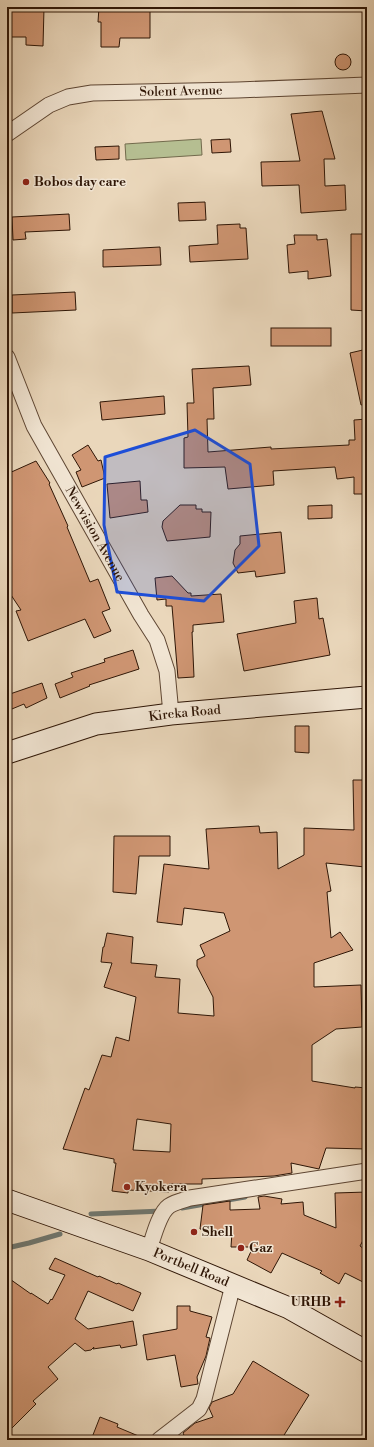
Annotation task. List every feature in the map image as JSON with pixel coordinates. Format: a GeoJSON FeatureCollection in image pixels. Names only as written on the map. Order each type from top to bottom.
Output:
{"type":"FeatureCollection","features":[{"type":"Feature","properties":{"kind":"main road","name":"Kireka Road"},"geometry":{"type":"LineString","coordinates":[[7,753],[96,724],[171,714],[367,697]]}},
{"type":"Feature","properties":{"kind":"main road","name":"Portbell Road"},"geometry":{"type":"LineString","coordinates":[[7,1200],[149,1250],[289,1308],[367,1352]]}},
{"type":"Feature","properties":{"kind":"street","name":"Solent Avenue"},"geometry":{"type":"LineString","coordinates":[[7,134],[49,105],[68,97],[92,93],[238,90],[367,85]]}},
{"type":"Feature","properties":{"kind":"street","name":"Newvision Avenue"},"geometry":{"type":"LineString","coordinates":[[7,357],[34,426],[157,640],[167,671],[171,714]]}},
{"type":"Feature","properties":{"kind":"street"},"geometry":{"type":"LineString","coordinates":[[149,1250],[164,1210],[169,1206],[190,1198],[367,1171]]}},
{"type":"Feature","properties":{"kind":"street"},"geometry":{"type":"LineString","coordinates":[[159,1440],[199,1409],[204,1399],[233,1285]]}},
{"type":"Feature","properties":{"kind":"highlighted area"},"geometry":{"type":"Polygon","coordinates":[[[195,430],[250,464],[259,546],[204,601],[117,592],[104,525],[105,457],[195,430]]]}},
{"type":"Feature","properties":{"kind":"green space"},"geometry":{"type":"Polygon","coordinates":[[[201,139],[202,155],[126,160],[125,144],[201,139]]]}},
{"type":"Feature","properties":{"kind":"building"},"geometry":{"type":"Polygon","coordinates":[[[7,7],[44,8],[43,46],[26,45],[26,37],[7,37],[7,7]]]}},
{"type":"Feature","properties":{"kind":"building"},"geometry":{"type":"Polygon","coordinates":[[[99,7],[122,7],[122,10],[150,11],[150,38],[120,38],[119,47],[101,47],[101,22],[98,22],[99,7]]]}},
{"type":"Feature","properties":{"kind":"building"},"geometry":{"type":"Polygon","coordinates":[[[343,54],[350,59],[351,62],[346,69],[343,70],[336,65],[335,62],[340,55],[343,54]]]}},
{"type":"Feature","properties":{"kind":"building"},"geometry":{"type":"Polygon","coordinates":[[[322,111],[335,159],[324,159],[325,186],[345,185],[346,210],[301,213],[299,185],[262,186],[261,162],[300,161],[291,114],[322,111]]]}},
{"type":"Feature","properties":{"kind":"building"},"geometry":{"type":"Polygon","coordinates":[[[230,139],[231,152],[212,153],[211,140],[230,139]]]}},
{"type":"Feature","properties":{"kind":"building"},"geometry":{"type":"Polygon","coordinates":[[[119,146],[119,159],[96,160],[95,147],[119,146]]]}},
{"type":"Feature","properties":{"kind":"building"},"geometry":{"type":"Polygon","coordinates":[[[205,202],[206,220],[179,221],[178,203],[205,202]]]}},
{"type":"Feature","properties":{"kind":"building"},"geometry":{"type":"Polygon","coordinates":[[[69,214],[70,230],[25,232],[26,239],[13,240],[12,217],[69,214]]]}},
{"type":"Feature","properties":{"kind":"building"},"geometry":{"type":"Polygon","coordinates":[[[240,224],[240,228],[246,228],[248,259],[190,262],[189,246],[218,244],[217,225],[240,224]]]}},
{"type":"Feature","properties":{"kind":"building"},"geometry":{"type":"Polygon","coordinates":[[[351,234],[367,234],[367,311],[351,310],[351,234]]]}},
{"type":"Feature","properties":{"kind":"building"},"geometry":{"type":"Polygon","coordinates":[[[294,235],[317,235],[317,240],[327,239],[331,276],[308,279],[308,271],[289,273],[287,245],[295,244],[294,235]]]}},
{"type":"Feature","properties":{"kind":"building"},"geometry":{"type":"Polygon","coordinates":[[[160,247],[161,265],[103,267],[103,250],[160,247]]]}},
{"type":"Feature","properties":{"kind":"building"},"geometry":{"type":"Polygon","coordinates":[[[75,292],[76,310],[12,313],[12,295],[75,292]]]}},
{"type":"Feature","properties":{"kind":"building"},"geometry":{"type":"Polygon","coordinates":[[[271,328],[331,328],[331,346],[271,346],[271,328]]]}},
{"type":"Feature","properties":{"kind":"building"},"geometry":{"type":"Polygon","coordinates":[[[367,349],[367,404],[361,405],[350,353],[367,349]]]}},
{"type":"Feature","properties":{"kind":"building"},"geometry":{"type":"Polygon","coordinates":[[[249,366],[251,385],[213,388],[214,419],[207,419],[208,452],[271,447],[271,449],[349,445],[349,440],[355,440],[354,420],[367,419],[367,494],[354,494],[354,477],[337,479],[335,467],[273,471],[274,485],[228,489],[225,467],[184,468],[184,438],[188,437],[187,403],[194,403],[192,369],[249,366]]]}},
{"type":"Feature","properties":{"kind":"building"},"geometry":{"type":"Polygon","coordinates":[[[164,396],[165,414],[102,420],[100,402],[164,396]]]}},
{"type":"Feature","properties":{"kind":"building"},"geometry":{"type":"Polygon","coordinates":[[[88,445],[98,461],[101,460],[105,478],[82,487],[76,472],[81,470],[72,455],[88,445]]]}},
{"type":"Feature","properties":{"kind":"building"},"geometry":{"type":"Polygon","coordinates":[[[36,461],[50,483],[49,484],[68,526],[67,527],[90,582],[98,579],[110,609],[102,612],[111,631],[94,638],[85,619],[28,641],[16,611],[21,610],[7,589],[7,474],[36,461]]]}},
{"type":"Feature","properties":{"kind":"building"},"geometry":{"type":"Polygon","coordinates":[[[140,481],[141,500],[147,500],[148,512],[110,518],[107,484],[140,481]]]}},
{"type":"Feature","properties":{"kind":"building"},"geometry":{"type":"Polygon","coordinates":[[[180,505],[196,505],[196,509],[202,509],[202,512],[211,512],[210,537],[167,541],[162,527],[163,521],[180,505]]]}},
{"type":"Feature","properties":{"kind":"building"},"geometry":{"type":"Polygon","coordinates":[[[332,505],[332,518],[308,519],[308,506],[332,505]]]}},
{"type":"Feature","properties":{"kind":"building"},"geometry":{"type":"Polygon","coordinates":[[[281,532],[285,573],[256,577],[255,571],[238,573],[233,563],[235,550],[240,544],[240,536],[281,532]]]}},
{"type":"Feature","properties":{"kind":"building"},"geometry":{"type":"Polygon","coordinates":[[[172,576],[188,593],[191,593],[191,596],[221,594],[224,622],[193,625],[194,677],[178,678],[172,606],[166,606],[166,599],[157,600],[155,578],[172,576]]]}},
{"type":"Feature","properties":{"kind":"building"},"geometry":{"type":"Polygon","coordinates":[[[317,598],[319,619],[323,618],[330,655],[244,671],[237,634],[296,623],[294,601],[317,598]]]}},
{"type":"Feature","properties":{"kind":"building"},"geometry":{"type":"Polygon","coordinates":[[[133,650],[139,669],[89,685],[90,686],[60,698],[55,684],[73,677],[71,673],[105,662],[104,659],[133,650]]]}},
{"type":"Feature","properties":{"kind":"building"},"geometry":{"type":"Polygon","coordinates":[[[42,683],[47,698],[26,708],[24,704],[7,711],[7,695],[42,683]]]}},
{"type":"Feature","properties":{"kind":"building"},"geometry":{"type":"Polygon","coordinates":[[[295,726],[309,726],[309,753],[295,752],[295,726]]]}},
{"type":"Feature","properties":{"kind":"building"},"geometry":{"type":"Polygon","coordinates":[[[353,780],[367,780],[367,865],[365,865],[365,867],[326,863],[331,891],[327,892],[331,938],[340,932],[353,950],[314,963],[314,987],[361,985],[362,1027],[336,1029],[312,1045],[312,1081],[355,1088],[367,1088],[367,1149],[326,1148],[319,1169],[291,1163],[292,1173],[274,1176],[202,1179],[202,1184],[169,1184],[169,1192],[128,1190],[128,1193],[112,1191],[116,1163],[114,1163],[114,1159],[63,1149],[85,1088],[89,1090],[102,1055],[111,1057],[116,1037],[129,1041],[136,997],[104,987],[112,963],[101,962],[107,933],[133,937],[131,963],[157,965],[155,977],[180,979],[178,1013],[214,1016],[213,997],[197,966],[197,960],[205,956],[200,945],[230,931],[224,913],[184,908],[182,925],[157,922],[164,864],[209,869],[206,829],[259,826],[260,833],[277,832],[278,869],[304,855],[304,828],[354,830],[353,780]],[[137,1119],[133,1150],[170,1152],[171,1124],[137,1119]]]}},
{"type":"Feature","properties":{"kind":"building"},"geometry":{"type":"Polygon","coordinates":[[[114,836],[170,836],[170,856],[139,856],[136,894],[113,892],[114,836]]]}},
{"type":"Feature","properties":{"kind":"building"},"geometry":{"type":"Polygon","coordinates":[[[367,1192],[367,1233],[360,1246],[367,1251],[367,1284],[345,1273],[339,1284],[320,1273],[322,1271],[282,1253],[271,1273],[247,1260],[253,1247],[231,1247],[232,1232],[200,1229],[203,1205],[230,1201],[230,1210],[260,1209],[258,1197],[264,1196],[282,1199],[281,1204],[303,1202],[304,1215],[336,1228],[335,1193],[367,1192]]]}},
{"type":"Feature","properties":{"kind":"building"},"geometry":{"type":"Polygon","coordinates":[[[55,1258],[98,1277],[99,1276],[117,1284],[118,1283],[141,1293],[133,1311],[88,1291],[75,1319],[88,1329],[133,1321],[137,1345],[121,1348],[120,1345],[93,1349],[94,1347],[91,1350],[85,1351],[75,1343],[48,1367],[58,1379],[33,1401],[36,1404],[7,1433],[7,1277],[48,1304],[51,1299],[52,1300],[65,1275],[49,1269],[55,1258]]]}},
{"type":"Feature","properties":{"kind":"building"},"geometry":{"type":"Polygon","coordinates":[[[177,1306],[190,1306],[190,1311],[212,1317],[206,1337],[210,1338],[206,1356],[197,1377],[198,1384],[181,1387],[175,1355],[147,1360],[143,1335],[177,1329],[177,1306]]]}},
{"type":"Feature","properties":{"kind":"building"},"geometry":{"type":"Polygon","coordinates":[[[253,1361],[309,1395],[281,1440],[186,1440],[183,1433],[195,1423],[213,1417],[209,1408],[212,1402],[233,1394],[253,1361]]]}},
{"type":"Feature","properties":{"kind":"building"},"geometry":{"type":"Polygon","coordinates":[[[100,1417],[118,1424],[117,1427],[148,1440],[91,1440],[100,1417]]]}},
{"type":"Feature","properties":{"kind":"waterway"},"geometry":{"type":"LineString","coordinates":[[182,1208],[245,1197]]}},
{"type":"Feature","properties":{"kind":"waterway"},"geometry":{"type":"LineString","coordinates":[[91,1214],[162,1211]]}},
{"type":"Feature","properties":{"kind":"waterway"},"geometry":{"type":"LineString","coordinates":[[7,1248],[60,1234]]}},
{"type":"Feature","properties":{"kind":"place","name":"Bobos day care"},"geometry":{"type":"Point","coordinates":[26,182]}},
{"type":"Feature","properties":{"kind":"place","name":"Kyokera"},"geometry":{"type":"Point","coordinates":[127,1187]}},
{"type":"Feature","properties":{"kind":"place","name":"Shell"},"geometry":{"type":"Point","coordinates":[194,1232]}},
{"type":"Feature","properties":{"kind":"place","name":"Gaz"},"geometry":{"type":"Point","coordinates":[241,1248]}},
{"type":"Feature","properties":{"kind":"place","name":"URHB"},"geometry":{"type":"Point","coordinates":[340,1302]}}]}
